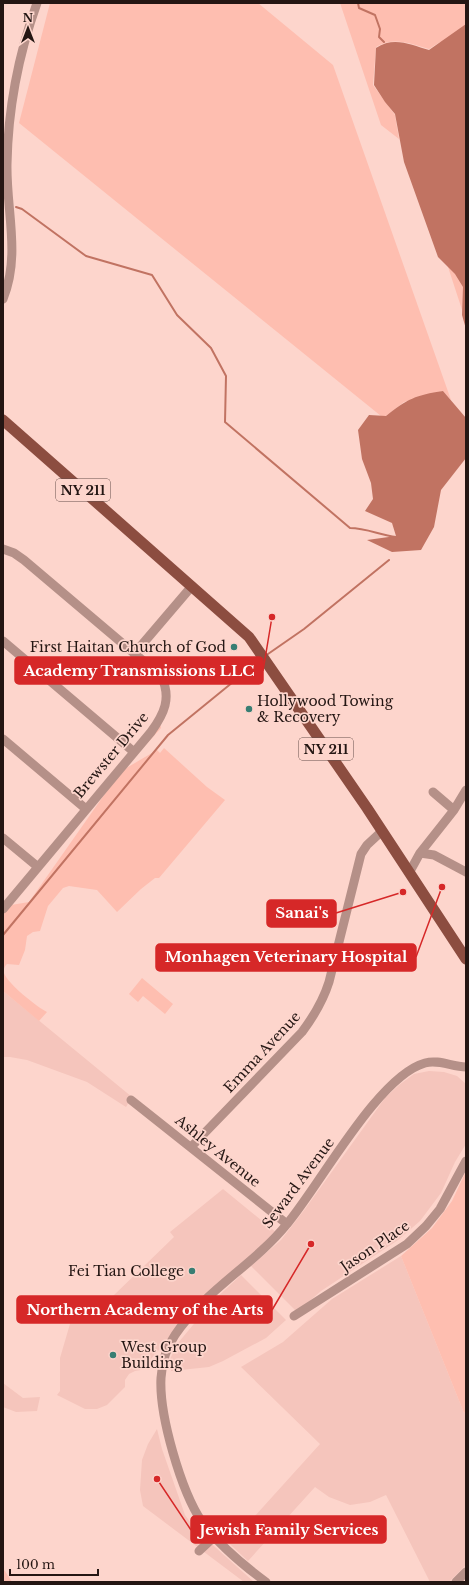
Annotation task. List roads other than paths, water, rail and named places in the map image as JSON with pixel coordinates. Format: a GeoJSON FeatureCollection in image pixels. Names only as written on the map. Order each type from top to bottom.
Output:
{"type":"FeatureCollection","features":[{"type":"Feature","properties":{"kind":"main road","name":"NY 211"},"geometry":{"type":"LineString","coordinates":[[3,420],[232,621],[257,648],[466,959]]}},
{"type":"Feature","properties":{"kind":"street"},"geometry":{"type":"LineString","coordinates":[[3,299],[8,287],[12,262],[13,240],[7,163],[10,126],[17,77],[37,3]]}},
{"type":"Feature","properties":{"kind":"street","name":"Brewster Drive"},"geometry":{"type":"LineString","coordinates":[[3,550],[14,553],[24,560],[161,676],[166,685],[167,700],[160,720],[3,909]]}},
{"type":"Feature","properties":{"kind":"street"},"geometry":{"type":"LineString","coordinates":[[134,654],[192,586]]}},
{"type":"Feature","properties":{"kind":"street"},"geometry":{"type":"LineString","coordinates":[[3,641],[134,752]]}},
{"type":"Feature","properties":{"kind":"street"},"geometry":{"type":"LineString","coordinates":[[3,739],[86,809]]}},
{"type":"Feature","properties":{"kind":"street"},"geometry":{"type":"LineString","coordinates":[[409,873],[420,853],[454,810],[466,790]]}},
{"type":"Feature","properties":{"kind":"street"},"geometry":{"type":"LineString","coordinates":[[433,792],[454,810]]}},
{"type":"Feature","properties":{"kind":"street","name":"Emma Avenue"},"geometry":{"type":"LineString","coordinates":[[192,1146],[302,1032],[315,1015],[324,998],[329,982],[361,854],[366,845],[381,832]]}},
{"type":"Feature","properties":{"kind":"street"},"geometry":{"type":"LineString","coordinates":[[3,838],[38,867]]}},
{"type":"Feature","properties":{"kind":"street"},"geometry":{"type":"LineString","coordinates":[[420,853],[434,856],[466,872]]}},
{"type":"Feature","properties":{"kind":"street","name":"Seward Avenue"},"geometry":{"type":"LineString","coordinates":[[266,1582],[239,1561],[214,1537],[202,1521],[191,1501],[171,1441],[161,1393],[161,1378],[164,1360],[174,1336],[201,1303],[264,1248],[287,1224],[364,1117],[397,1078],[412,1068],[425,1063],[439,1062],[457,1067],[466,1066]]}},
{"type":"Feature","properties":{"kind":"street","name":"Ashley Avenue"},"geometry":{"type":"LineString","coordinates":[[131,1100],[192,1146],[287,1224]]}},
{"type":"Feature","properties":{"kind":"street","name":"Jason Place"},"geometry":{"type":"LineString","coordinates":[[294,1316],[407,1244],[418,1234],[447,1199],[466,1161]]}},
{"type":"Feature","properties":{"kind":"street"},"geometry":{"type":"LineString","coordinates":[[199,1550],[214,1537]]}},
{"type":"Feature","properties":{"kind":"street"},"geometry":{"type":"LineString","coordinates":[[456,1582],[466,1572]]}},
{"type":"Feature","properties":{"kind":"waterway"},"geometry":{"type":"LineString","coordinates":[[358,3],[359,8],[375,15],[380,29],[379,37],[384,42]]}},
{"type":"Feature","properties":{"kind":"waterway"},"geometry":{"type":"LineString","coordinates":[[16,207],[22,209],[86,256],[152,275],[177,315],[211,348],[226,376],[225,422],[350,528],[362,529],[396,537]]}},
{"type":"Feature","properties":{"kind":"waterway"},"geometry":{"type":"LineString","coordinates":[[268,654],[304,629],[389,560]]}},
{"type":"Feature","properties":{"kind":"waterway"},"geometry":{"type":"LineString","coordinates":[[3,935],[168,735],[260,660]]}},
{"type":"Feature","properties":{"kind":"place","name":"Academy Transmissions LLC"},"geometry":{"type":"Point","coordinates":[272,617]}},
{"type":"Feature","properties":{"kind":"place","name":"First Haitan Church of God"},"geometry":{"type":"Point","coordinates":[234,647]}},
{"type":"Feature","properties":{"kind":"place","name":"Hollywood Towing & Recovery"},"geometry":{"type":"Point","coordinates":[249,709]}},
{"type":"Feature","properties":{"kind":"place","name":"Monhagen Veterinary Hospital"},"geometry":{"type":"Point","coordinates":[442,887]}},
{"type":"Feature","properties":{"kind":"place","name":"Sanai's"},"geometry":{"type":"Point","coordinates":[403,892]}},
{"type":"Feature","properties":{"kind":"place","name":"Northern Academy of the Arts"},"geometry":{"type":"Point","coordinates":[311,1244]}},
{"type":"Feature","properties":{"kind":"place","name":"Fei Tian College"},"geometry":{"type":"Point","coordinates":[192,1271]}},
{"type":"Feature","properties":{"kind":"place","name":"West Group Building"},"geometry":{"type":"Point","coordinates":[113,1355]}},
{"type":"Feature","properties":{"kind":"place","name":"Jewish Family Services"},"geometry":{"type":"Point","coordinates":[157,1479]}}]}
